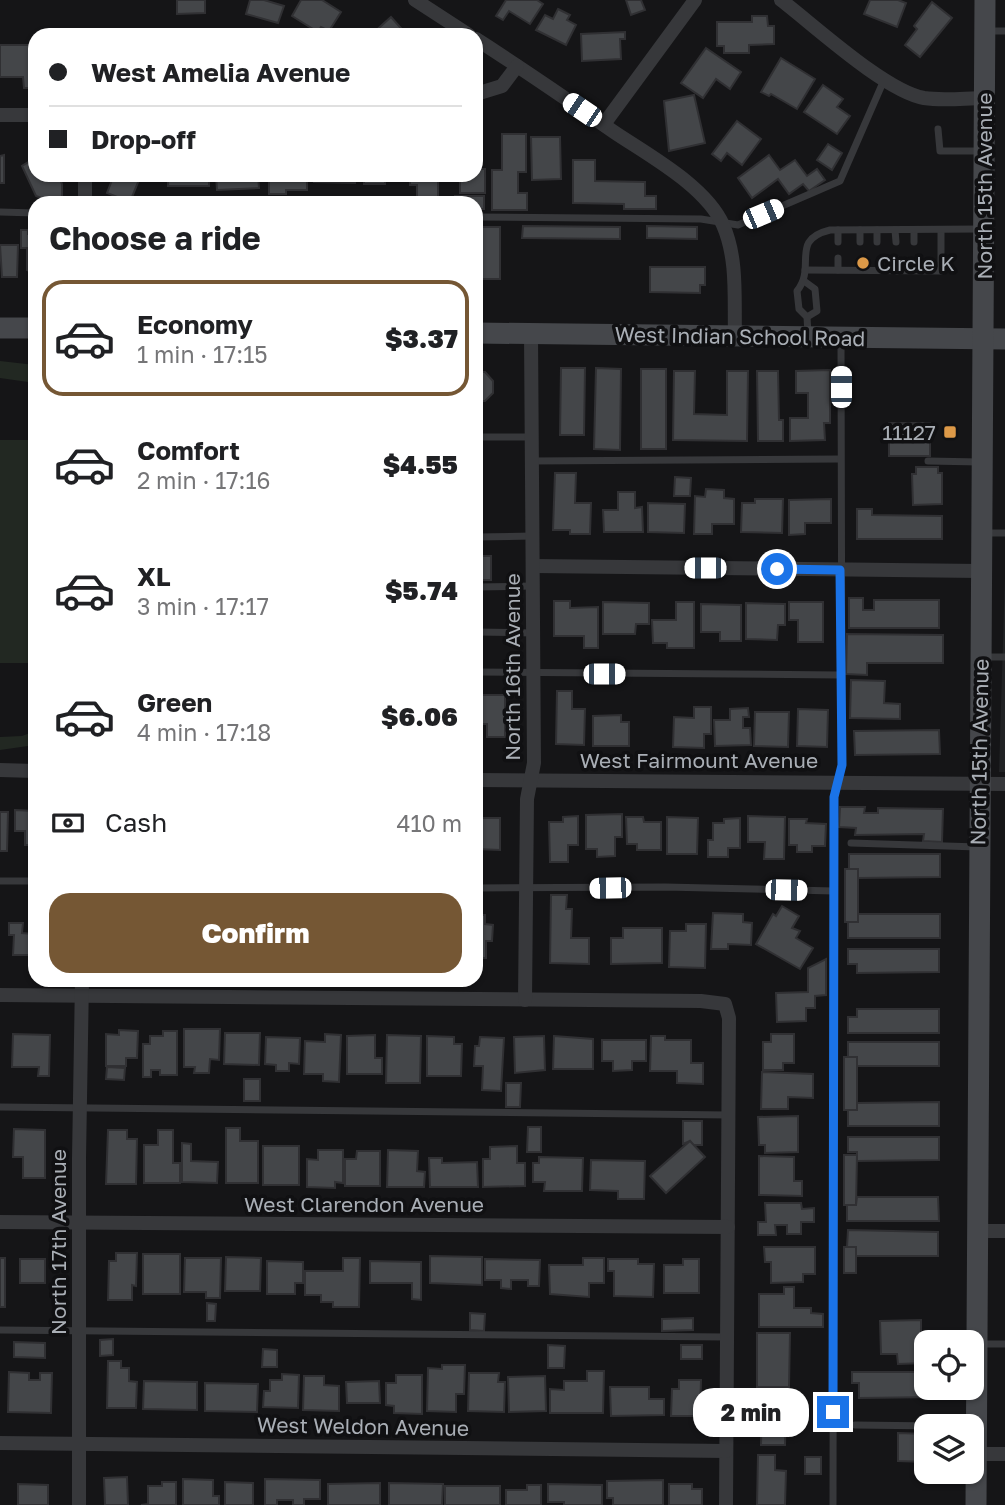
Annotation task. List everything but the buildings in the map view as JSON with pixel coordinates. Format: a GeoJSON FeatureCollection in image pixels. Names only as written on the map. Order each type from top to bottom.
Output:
{"type":"FeatureCollection","features":[{"type":"Feature","properties":{"kind":"street"},"geometry":{"type":"LineString","coordinates":[[415,0],[459,28]]}},
{"type":"Feature","properties":{"kind":"street"},"geometry":{"type":"LineString","coordinates":[[604,124],[695,0]]}},
{"type":"Feature","properties":{"kind":"street"},"geometry":{"type":"LineString","coordinates":[[781,0],[884,80],[904,92],[925,98],[985,98]]}},
{"type":"Feature","properties":{"kind":"street","name":"North 15th Avenue"},"geometry":{"type":"LineString","coordinates":[[976,1330],[984,150],[985,98],[995,31],[985,0]]}},
{"type":"Feature","properties":{"kind":"street"},"geometry":{"type":"LineString","coordinates":[[483,44],[694,188],[722,222],[732,252],[735,336]]}},
{"type":"Feature","properties":{"kind":"street"},"geometry":{"type":"LineString","coordinates":[[483,92],[502,86],[517,66]]}},
{"type":"Feature","properties":{"kind":"street"},"geometry":{"type":"LineString","coordinates":[[0,114],[28,115]]}},
{"type":"Feature","properties":{"kind":"street","name":"West Indian School Road"},"geometry":{"type":"LineString","coordinates":[[483,333],[735,336],[808,327],[841,337],[1005,339]]}},
{"type":"Feature","properties":{"kind":"street"},"geometry":{"type":"LineString","coordinates":[[0,328],[28,328]]}},
{"type":"Feature","properties":{"kind":"street","name":"North 16th Avenue"},"geometry":{"type":"LineString","coordinates":[[525,1000],[527,799],[534,763],[531,334]]}},
{"type":"Feature","properties":{"kind":"street"},"geometry":{"type":"LineString","coordinates":[[533,566],[980,571]]}},
{"type":"Feature","properties":{"kind":"street"},"geometry":{"type":"LineString","coordinates":[[0,770],[28,771]]}},
{"type":"Feature","properties":{"kind":"street","name":"West Fairmount Avenue"},"geometry":{"type":"LineString","coordinates":[[483,779],[1005,784]]}},
{"type":"Feature","properties":{"kind":"street","name":"North 17th Avenue"},"geometry":{"type":"LineString","coordinates":[[79,1505],[82,987]]}},
{"type":"Feature","properties":{"kind":"street"},"geometry":{"type":"LineString","coordinates":[[0,995],[725,1003],[729,1018],[726,1505]]}},
{"type":"Feature","properties":{"kind":"street","name":"West Clarendon Avenue"},"geometry":{"type":"LineString","coordinates":[[0,1222],[728,1227]]}},
{"type":"Feature","properties":{"kind":"street"},"geometry":{"type":"LineString","coordinates":[[976,1230],[1005,1231]]}},
{"type":"Feature","properties":{"kind":"street","name":"West Weldon Avenue"},"geometry":{"type":"LineString","coordinates":[[0,1443],[726,1451]]}},
{"type":"Feature","properties":{"kind":"street"},"geometry":{"type":"LineString","coordinates":[[984,1451],[1005,1454]]}},
{"type":"Feature","properties":{"kind":"street","name":"North 15th Avenue"},"geometry":{"type":"LineString","coordinates":[[975,1484],[976,1505]]}},
{"type":"Feature","properties":{"kind":"lane"},"geometry":{"type":"LineString","coordinates":[[483,217],[701,219],[738,225],[840,181],[884,80]]}},
{"type":"Feature","properties":{"kind":"lane"},"geometry":{"type":"LineString","coordinates":[[938,129],[940,150],[984,150]]}},
{"type":"Feature","properties":{"kind":"lane"},"geometry":{"type":"LineString","coordinates":[[0,212],[28,213]]}},
{"type":"Feature","properties":{"kind":"lane"},"geometry":{"type":"LineString","coordinates":[[805,270],[941,271],[941,229]]}},
{"type":"Feature","properties":{"kind":"lane"},"geometry":{"type":"LineString","coordinates":[[808,327],[799,309],[797,291],[804,281],[807,243],[815,234],[838,230],[984,229]]}},
{"type":"Feature","properties":{"kind":"lane"},"geometry":{"type":"LineString","coordinates":[[838,230],[838,242]]}},
{"type":"Feature","properties":{"kind":"lane"},"geometry":{"type":"LineString","coordinates":[[860,230],[860,242]]}},
{"type":"Feature","properties":{"kind":"lane"},"geometry":{"type":"LineString","coordinates":[[877,230],[877,242]]}},
{"type":"Feature","properties":{"kind":"lane"},"geometry":{"type":"LineString","coordinates":[[895,230],[896,242]]}},
{"type":"Feature","properties":{"kind":"lane"},"geometry":{"type":"LineString","coordinates":[[914,230],[914,242]]}},
{"type":"Feature","properties":{"kind":"lane"},"geometry":{"type":"LineString","coordinates":[[838,258],[838,270]]}},
{"type":"Feature","properties":{"kind":"lane"},"geometry":{"type":"LineString","coordinates":[[896,258],[897,271]]}},
{"type":"Feature","properties":{"kind":"lane"},"geometry":{"type":"LineString","coordinates":[[860,259],[860,271]]}},
{"type":"Feature","properties":{"kind":"lane"},"geometry":{"type":"LineString","coordinates":[[878,259],[878,271]]}},
{"type":"Feature","properties":{"kind":"lane"},"geometry":{"type":"LineString","coordinates":[[915,259],[915,271]]}},
{"type":"Feature","properties":{"kind":"lane"},"geometry":{"type":"LineString","coordinates":[[804,281],[815,289],[817,303],[817,311],[808,327]]}},
{"type":"Feature","properties":{"kind":"lane"},"geometry":{"type":"LineString","coordinates":[[833,1505],[834,797],[842,765],[841,337]]}},
{"type":"Feature","properties":{"kind":"lane"},"geometry":{"type":"LineString","coordinates":[[483,438],[532,437]]}},
{"type":"Feature","properties":{"kind":"lane"},"geometry":{"type":"LineString","coordinates":[[532,461],[840,459]]}},
{"type":"Feature","properties":{"kind":"lane"},"geometry":{"type":"LineString","coordinates":[[928,461],[982,462]]}},
{"type":"Feature","properties":{"kind":"lane"},"geometry":{"type":"LineString","coordinates":[[981,533],[1005,533]]}},
{"type":"Feature","properties":{"kind":"lane"},"geometry":{"type":"LineString","coordinates":[[483,537],[533,536]]}},
{"type":"Feature","properties":{"kind":"lane"},"geometry":{"type":"LineString","coordinates":[[483,587],[533,586]]}},
{"type":"Feature","properties":{"kind":"lane"},"geometry":{"type":"LineString","coordinates":[[483,632],[534,633]]}},
{"type":"Feature","properties":{"kind":"lane"},"geometry":{"type":"LineString","coordinates":[[980,657],[1005,657]]}},
{"type":"Feature","properties":{"kind":"lane"},"geometry":{"type":"LineString","coordinates":[[483,672],[840,675]]}},
{"type":"Feature","properties":{"kind":"lane"},"geometry":{"type":"LineString","coordinates":[[851,843],[978,847]]}},
{"type":"Feature","properties":{"kind":"lane"},"geometry":{"type":"LineString","coordinates":[[0,881],[28,881]]}},
{"type":"Feature","properties":{"kind":"lane"},"geometry":{"type":"LineString","coordinates":[[483,888],[665,887],[834,891]]}},
{"type":"Feature","properties":{"kind":"lane"},"geometry":{"type":"LineString","coordinates":[[0,1107],[729,1115]]}},
{"type":"Feature","properties":{"kind":"lane"},"geometry":{"type":"LineString","coordinates":[[0,1331],[727,1337]]}},
{"type":"Feature","properties":{"kind":"lane"},"geometry":{"type":"LineString","coordinates":[[984,1344],[1005,1344]]}},
{"type":"Feature","properties":{"kind":"lane"},"geometry":{"type":"LineString","coordinates":[[855,1425],[914,1426]]}},
{"type":"Feature","properties":{"kind":"shaded area"},"geometry":{"type":"Polygon","coordinates":[[[0,361],[28,364],[28,382],[0,378],[0,361]]]}},
{"type":"Feature","properties":{"kind":"shaded area"},"geometry":{"type":"Polygon","coordinates":[[[0,440],[28,440],[28,663],[0,663],[0,440]]]}},
{"type":"Feature","properties":{"kind":"shaded area"},"geometry":{"type":"Polygon","coordinates":[[[1005,576],[1005,772],[999,772],[1005,576]]]}},
{"type":"Feature","properties":{"kind":"shaded area"},"geometry":{"type":"Polygon","coordinates":[[[28,734],[28,746],[0,750],[0,737],[28,734]]]}},
{"type":"Feature","properties":{"kind":"place","name":"Circle K"},"geometry":{"type":"Point","coordinates":[863,263]}},
{"type":"Feature","properties":{"kind":"place","name":"11127"},"geometry":{"type":"Point","coordinates":[950,432]}},
{"type":"Feature","properties":{"kind":"route"},"geometry":{"type":"LineString","coordinates":[[777,569],[840,570],[842,765],[834,797],[833,1412]]}}]}
